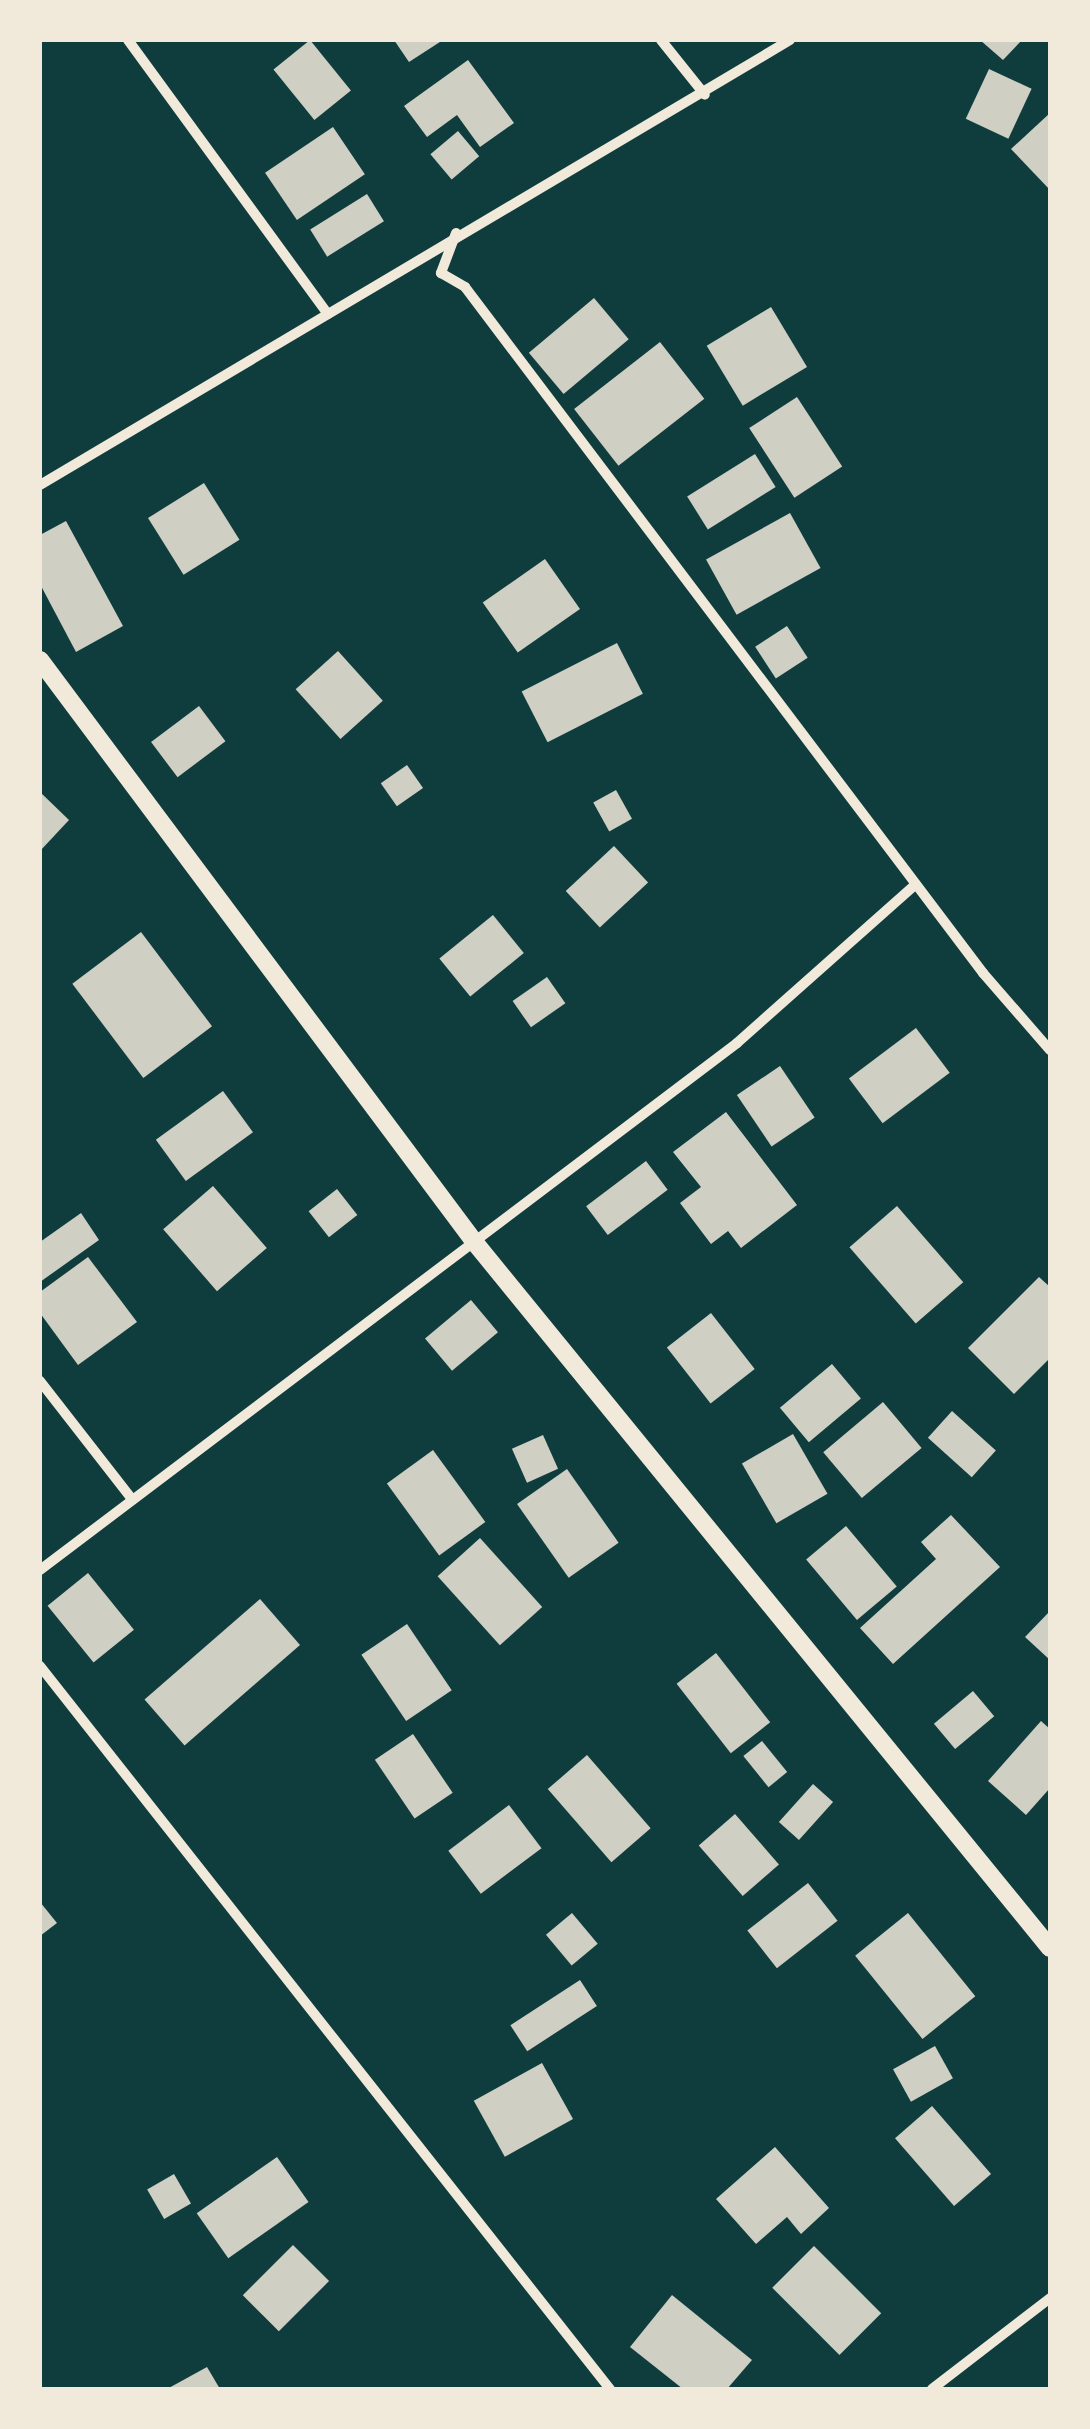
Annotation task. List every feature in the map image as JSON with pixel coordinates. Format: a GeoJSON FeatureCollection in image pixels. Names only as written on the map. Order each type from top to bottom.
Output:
{"type":"FeatureCollection","features":[{"type":"Feature","properties":{"kind":"street"},"geometry":{"type":"LineString","coordinates":[[128,40],[328,314]]}},
{"type":"Feature","properties":{"kind":"street"},"geometry":{"type":"LineString","coordinates":[[662,40],[705,95]]}},
{"type":"Feature","properties":{"kind":"street"},"geometry":{"type":"LineString","coordinates":[[40,485],[456,233],[705,95],[790,40]]}},
{"type":"Feature","properties":{"kind":"street"},"geometry":{"type":"LineString","coordinates":[[456,233],[441,273],[465,287],[916,884],[1050,1050]]}},
{"type":"Feature","properties":{"kind":"street"},"geometry":{"type":"LineString","coordinates":[[40,660],[476,1244],[1050,1948]]}},
{"type":"Feature","properties":{"kind":"street"},"geometry":{"type":"LineString","coordinates":[[40,1570],[476,1244],[736,1042],[916,884]]}},
{"type":"Feature","properties":{"kind":"street"},"geometry":{"type":"LineString","coordinates":[[40,1380],[132,1498]]}},
{"type":"Feature","properties":{"kind":"street"},"geometry":{"type":"LineString","coordinates":[[40,1666],[610,2389]]}},
{"type":"Feature","properties":{"kind":"street"},"geometry":{"type":"LineString","coordinates":[[932,2389],[1050,2298]]}},
{"type":"Feature","properties":{"kind":"building"},"geometry":{"type":"Polygon","coordinates":[[[310,40],[351,91],[314,120],[273,70],[310,40]]]}},
{"type":"Feature","properties":{"kind":"building"},"geometry":{"type":"Polygon","coordinates":[[[394,40],[443,40],[409,62],[394,40]]]}},
{"type":"Feature","properties":{"kind":"building"},"geometry":{"type":"Polygon","coordinates":[[[980,40],[1022,40],[1003,60],[980,40]]]}},
{"type":"Feature","properties":{"kind":"building"},"geometry":{"type":"Polygon","coordinates":[[[468,60],[514,123],[480,147],[457,115],[427,137],[404,106],[468,60]]]}},
{"type":"Feature","properties":{"kind":"building"},"geometry":{"type":"Polygon","coordinates":[[[989,69],[1032,89],[1008,139],[966,119],[989,69]]]}},
{"type":"Feature","properties":{"kind":"building"},"geometry":{"type":"Polygon","coordinates":[[[1050,113],[1050,190],[1011,149],[1050,113]]]}},
{"type":"Feature","properties":{"kind":"building"},"geometry":{"type":"Polygon","coordinates":[[[333,127],[365,174],[297,220],[265,173],[333,127]]]}},
{"type":"Feature","properties":{"kind":"building"},"geometry":{"type":"Polygon","coordinates":[[[458,131],[479,156],[452,179],[430,154],[458,131]]]}},
{"type":"Feature","properties":{"kind":"building"},"geometry":{"type":"Polygon","coordinates":[[[367,194],[384,221],[327,257],[310,230],[367,194]]]}},
{"type":"Feature","properties":{"kind":"building"},"geometry":{"type":"Polygon","coordinates":[[[594,298],[629,339],[564,394],[529,353],[594,298]]]}},
{"type":"Feature","properties":{"kind":"building"},"geometry":{"type":"Polygon","coordinates":[[[771,307],[807,367],[743,406],[707,346],[771,307]]]}},
{"type":"Feature","properties":{"kind":"building"},"geometry":{"type":"Polygon","coordinates":[[[660,342],[704,399],[618,466],[574,409],[660,342]]]}},
{"type":"Feature","properties":{"kind":"building"},"geometry":{"type":"Polygon","coordinates":[[[797,397],[842,467],[794,498],[749,428],[797,397]]]}},
{"type":"Feature","properties":{"kind":"building"},"geometry":{"type":"Polygon","coordinates":[[[755,454],[776,487],[708,529],[687,496],[755,454]]]}},
{"type":"Feature","properties":{"kind":"building"},"geometry":{"type":"Polygon","coordinates":[[[204,483],[240,540],[184,575],[148,518],[204,483]]]}},
{"type":"Feature","properties":{"kind":"building"},"geometry":{"type":"Polygon","coordinates":[[[790,513],[821,568],[737,615],[706,560],[790,513]]]}},
{"type":"Feature","properties":{"kind":"building"},"geometry":{"type":"Polygon","coordinates":[[[66,521],[123,626],[76,652],[40,584],[40,535],[66,521]]]}},
{"type":"Feature","properties":{"kind":"building"},"geometry":{"type":"Polygon","coordinates":[[[545,559],[580,609],[518,653],[483,603],[545,559]]]}},
{"type":"Feature","properties":{"kind":"building"},"geometry":{"type":"Polygon","coordinates":[[[787,626],[808,658],[776,679],[755,647],[787,626]]]}},
{"type":"Feature","properties":{"kind":"building"},"geometry":{"type":"Polygon","coordinates":[[[617,643],[643,694],[548,742],[522,692],[617,643]]]}},
{"type":"Feature","properties":{"kind":"building"},"geometry":{"type":"Polygon","coordinates":[[[338,651],[383,701],[340,739],[296,689],[338,651]]]}},
{"type":"Feature","properties":{"kind":"building"},"geometry":{"type":"Polygon","coordinates":[[[199,706],[225,741],[178,777],[151,742],[199,706]]]}},
{"type":"Feature","properties":{"kind":"building"},"geometry":{"type":"Polygon","coordinates":[[[407,765],[423,788],[397,806],[381,783],[407,765]]]}},
{"type":"Feature","properties":{"kind":"building"},"geometry":{"type":"Polygon","coordinates":[[[616,790],[632,819],[609,831],[593,803],[616,790]]]}},
{"type":"Feature","properties":{"kind":"building"},"geometry":{"type":"Polygon","coordinates":[[[40,792],[69,820],[40,851],[40,792]]]}},
{"type":"Feature","properties":{"kind":"building"},"geometry":{"type":"Polygon","coordinates":[[[614,846],[648,883],[600,928],[566,891],[614,846]]]}},
{"type":"Feature","properties":{"kind":"building"},"geometry":{"type":"Polygon","coordinates":[[[493,915],[524,953],[470,997],[439,958],[493,915]]]}},
{"type":"Feature","properties":{"kind":"building"},"geometry":{"type":"Polygon","coordinates":[[[141,932],[212,1026],[143,1078],[72,984],[141,932]]]}},
{"type":"Feature","properties":{"kind":"building"},"geometry":{"type":"Polygon","coordinates":[[[547,977],[565,1003],[531,1027],[513,1001],[547,977]]]}},
{"type":"Feature","properties":{"kind":"building"},"geometry":{"type":"Polygon","coordinates":[[[916,1028],[950,1073],[883,1123],[849,1079],[916,1028]]]}},
{"type":"Feature","properties":{"kind":"building"},"geometry":{"type":"Polygon","coordinates":[[[780,1066],[815,1117],[772,1146],[737,1095],[780,1066]]]}},
{"type":"Feature","properties":{"kind":"building"},"geometry":{"type":"Polygon","coordinates":[[[223,1091],[253,1132],[186,1181],[156,1140],[223,1091]]]}},
{"type":"Feature","properties":{"kind":"building"},"geometry":{"type":"Polygon","coordinates":[[[726,1112],[797,1205],[741,1248],[728,1231],[711,1244],[680,1203],[701,1187],[673,1152],[726,1112]]]}},
{"type":"Feature","properties":{"kind":"building"},"geometry":{"type":"Polygon","coordinates":[[[646,1161],[668,1190],[608,1235],[586,1206],[646,1161]]]}},
{"type":"Feature","properties":{"kind":"building"},"geometry":{"type":"Polygon","coordinates":[[[213,1186],[267,1248],[217,1291],[163,1229],[213,1186]]]}},
{"type":"Feature","properties":{"kind":"building"},"geometry":{"type":"Polygon","coordinates":[[[337,1189],[357,1215],[329,1237],[309,1211],[337,1189]]]}},
{"type":"Feature","properties":{"kind":"building"},"geometry":{"type":"Polygon","coordinates":[[[897,1206],[963,1282],[916,1324],[849,1247],[897,1206]]]}},
{"type":"Feature","properties":{"kind":"building"},"geometry":{"type":"Polygon","coordinates":[[[81,1213],[99,1240],[40,1282],[40,1242],[81,1213]]]}},
{"type":"Feature","properties":{"kind":"building"},"geometry":{"type":"Polygon","coordinates":[[[88,1257],[137,1322],[78,1365],[40,1313],[40,1292],[88,1257]]]}},
{"type":"Feature","properties":{"kind":"building"},"geometry":{"type":"Polygon","coordinates":[[[1039,1277],[1050,1287],[1050,1358],[1014,1394],[968,1348],[1039,1277]]]}},
{"type":"Feature","properties":{"kind":"building"},"geometry":{"type":"Polygon","coordinates":[[[471,1300],[498,1332],[452,1371],[425,1339],[471,1300]]]}},
{"type":"Feature","properties":{"kind":"building"},"geometry":{"type":"Polygon","coordinates":[[[711,1313],[755,1369],[711,1403],[667,1347],[711,1313]]]}},
{"type":"Feature","properties":{"kind":"building"},"geometry":{"type":"Polygon","coordinates":[[[832,1364],[861,1398],[809,1442],[780,1408],[832,1364]]]}},
{"type":"Feature","properties":{"kind":"building"},"geometry":{"type":"Polygon","coordinates":[[[883,1402],[922,1448],[862,1498],[823,1452],[883,1402]]]}},
{"type":"Feature","properties":{"kind":"building"},"geometry":{"type":"Polygon","coordinates":[[[952,1411],[996,1450],[972,1477],[928,1438],[952,1411]]]}},
{"type":"Feature","properties":{"kind":"building"},"geometry":{"type":"Polygon","coordinates":[[[793,1434],[828,1494],[776,1523],[742,1464],[793,1434]]]}},
{"type":"Feature","properties":{"kind":"building"},"geometry":{"type":"Polygon","coordinates":[[[543,1435],[558,1469],[527,1483],[512,1449],[543,1435]]]}},
{"type":"Feature","properties":{"kind":"building"},"geometry":{"type":"Polygon","coordinates":[[[433,1450],[485,1522],[439,1556],[387,1484],[433,1450]]]}},
{"type":"Feature","properties":{"kind":"building"},"geometry":{"type":"Polygon","coordinates":[[[567,1469],[619,1543],[569,1578],[517,1504],[567,1469]]]}},
{"type":"Feature","properties":{"kind":"building"},"geometry":{"type":"Polygon","coordinates":[[[951,1515],[1000,1567],[893,1664],[860,1628],[936,1559],[921,1542],[951,1515]]]}},
{"type":"Feature","properties":{"kind":"building"},"geometry":{"type":"Polygon","coordinates":[[[846,1526],[897,1587],[857,1620],[806,1559],[846,1526]]]}},
{"type":"Feature","properties":{"kind":"building"},"geometry":{"type":"Polygon","coordinates":[[[480,1538],[542,1607],[500,1645],[438,1576],[480,1538]]]}},
{"type":"Feature","properties":{"kind":"building"},"geometry":{"type":"Polygon","coordinates":[[[88,1573],[134,1630],[94,1662],[48,1606],[88,1573]]]}},
{"type":"Feature","properties":{"kind":"building"},"geometry":{"type":"Polygon","coordinates":[[[260,1599],[300,1645],[185,1745],[145,1699],[260,1599]]]}},
{"type":"Feature","properties":{"kind":"building"},"geometry":{"type":"Polygon","coordinates":[[[1050,1611],[1050,1660],[1025,1637],[1050,1611]]]}},
{"type":"Feature","properties":{"kind":"building"},"geometry":{"type":"Polygon","coordinates":[[[407,1624],[452,1690],[406,1721],[361,1655],[407,1624]]]}},
{"type":"Feature","properties":{"kind":"building"},"geometry":{"type":"Polygon","coordinates":[[[716,1653],[770,1722],[731,1753],[677,1684],[716,1653]]]}},
{"type":"Feature","properties":{"kind":"building"},"geometry":{"type":"Polygon","coordinates":[[[973,1691],[994,1716],[955,1749],[934,1724],[973,1691]]]}},
{"type":"Feature","properties":{"kind":"building"},"geometry":{"type":"Polygon","coordinates":[[[1041,1721],[1050,1729],[1050,1788],[1026,1815],[988,1781],[1041,1721]]]}},
{"type":"Feature","properties":{"kind":"building"},"geometry":{"type":"Polygon","coordinates":[[[413,1734],[453,1793],[415,1819],[375,1760],[413,1734]]]}},
{"type":"Feature","properties":{"kind":"building"},"geometry":{"type":"Polygon","coordinates":[[[762,1741],[787,1772],[769,1787],[743,1756],[762,1741]]]}},
{"type":"Feature","properties":{"kind":"building"},"geometry":{"type":"Polygon","coordinates":[[[587,1755],[651,1828],[611,1862],[548,1789],[587,1755]]]}},
{"type":"Feature","properties":{"kind":"building"},"geometry":{"type":"Polygon","coordinates":[[[813,1784],[833,1802],[799,1840],[779,1822],[813,1784]]]}},
{"type":"Feature","properties":{"kind":"building"},"geometry":{"type":"Polygon","coordinates":[[[509,1805],[541,1848],[481,1894],[448,1851],[509,1805]]]}},
{"type":"Feature","properties":{"kind":"building"},"geometry":{"type":"Polygon","coordinates":[[[735,1814],[779,1865],[743,1896],[699,1845],[735,1814]]]}},
{"type":"Feature","properties":{"kind":"building"},"geometry":{"type":"Polygon","coordinates":[[[808,1883],[838,1921],[777,1968],[747,1930],[808,1883]]]}},
{"type":"Feature","properties":{"kind":"building"},"geometry":{"type":"Polygon","coordinates":[[[40,1902],[57,1923],[40,1936],[40,1902]]]}},
{"type":"Feature","properties":{"kind":"building"},"geometry":{"type":"Polygon","coordinates":[[[572,1913],[598,1944],[572,1965],[546,1935],[572,1913]]]}},
{"type":"Feature","properties":{"kind":"building"},"geometry":{"type":"Polygon","coordinates":[[[908,1913],[975,1996],[922,2039],[855,1956],[908,1913]]]}},
{"type":"Feature","properties":{"kind":"building"},"geometry":{"type":"Polygon","coordinates":[[[580,1980],[597,2006],[527,2051],[510,2025],[580,1980]]]}},
{"type":"Feature","properties":{"kind":"building"},"geometry":{"type":"Polygon","coordinates":[[[935,2046],[953,2078],[911,2102],[893,2069],[935,2046]]]}},
{"type":"Feature","properties":{"kind":"building"},"geometry":{"type":"Polygon","coordinates":[[[542,2063],[573,2119],[505,2157],[474,2101],[542,2063]]]}},
{"type":"Feature","properties":{"kind":"building"},"geometry":{"type":"Polygon","coordinates":[[[932,2106],[991,2174],[954,2206],[895,2138],[932,2106]]]}},
{"type":"Feature","properties":{"kind":"building"},"geometry":{"type":"Polygon","coordinates":[[[775,2147],[829,2208],[801,2234],[787,2217],[756,2244],[716,2199],[775,2147]]]}},
{"type":"Feature","properties":{"kind":"building"},"geometry":{"type":"Polygon","coordinates":[[[277,2157],[309,2202],[228,2258],[197,2213],[277,2157]]]}},
{"type":"Feature","properties":{"kind":"building"},"geometry":{"type":"Polygon","coordinates":[[[174,2174],[191,2203],[164,2219],[147,2190],[174,2174]]]}},
{"type":"Feature","properties":{"kind":"building"},"geometry":{"type":"Polygon","coordinates":[[[293,2245],[329,2281],[279,2331],[243,2295],[293,2245]]]}},
{"type":"Feature","properties":{"kind":"building"},"geometry":{"type":"Polygon","coordinates":[[[814,2246],[881,2313],[839,2355],[772,2288],[814,2246]]]}},
{"type":"Feature","properties":{"kind":"building"},"geometry":{"type":"Polygon","coordinates":[[[672,2295],[752,2360],[727,2389],[683,2389],[630,2347],[672,2295]]]}},
{"type":"Feature","properties":{"kind":"building"},"geometry":{"type":"Polygon","coordinates":[[[207,2367],[220,2389],[167,2389],[207,2367]]]}}]}
